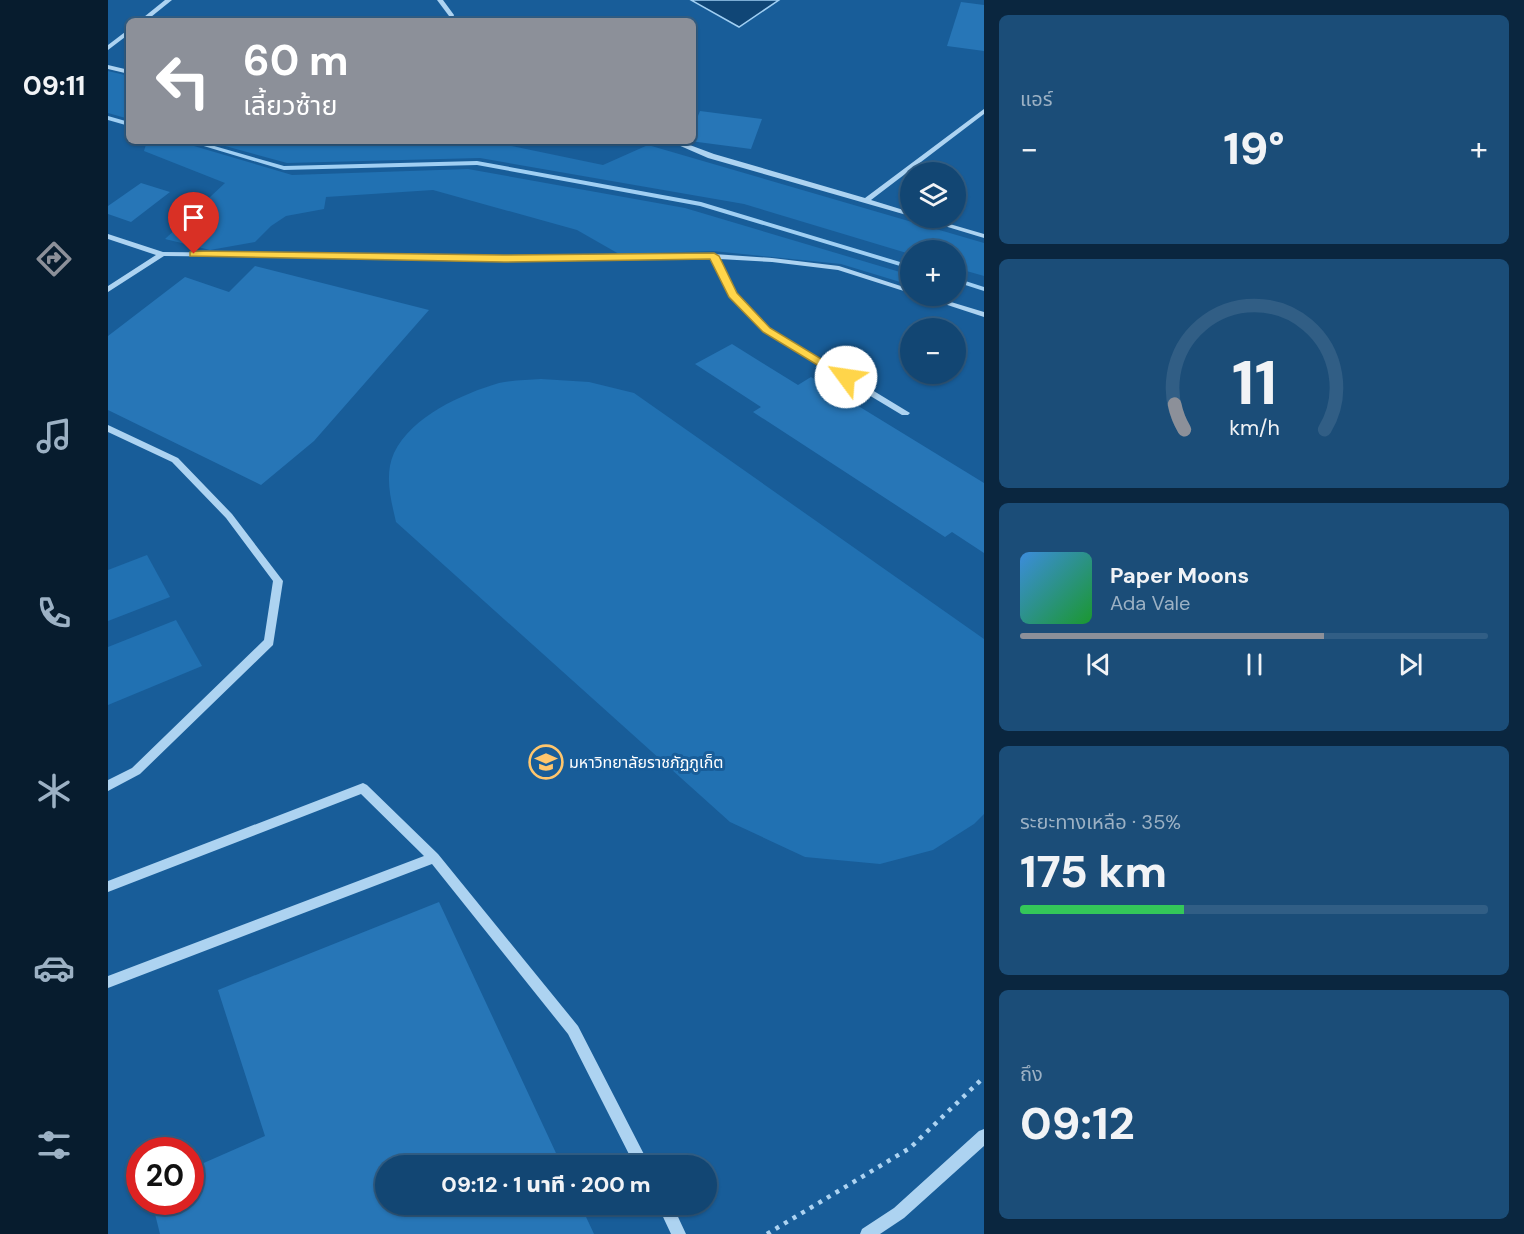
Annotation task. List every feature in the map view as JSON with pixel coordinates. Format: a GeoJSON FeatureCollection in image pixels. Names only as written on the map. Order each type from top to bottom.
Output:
{"type":"FeatureCollection","features":[{"type":"Feature","properties":{"kind":"lane"},"geometry":{"type":"LineString","coordinates":[[146,18],[169,0]]}},
{"type":"Feature","properties":{"kind":"lane"},"geometry":{"type":"LineString","coordinates":[[440,0],[452,15],[450,18]]}},
{"type":"Feature","properties":{"kind":"lane"},"geometry":{"type":"LineString","coordinates":[[108,48],[126,34]]}},
{"type":"Feature","properties":{"kind":"lane"},"geometry":{"type":"LineString","coordinates":[[108,67],[126,71]]}},
{"type":"Feature","properties":{"kind":"lane"},"geometry":{"type":"LineString","coordinates":[[867,201],[984,111]]}},
{"type":"Feature","properties":{"kind":"lane"},"geometry":{"type":"LineString","coordinates":[[681,144],[711,156],[900,211]]}},
{"type":"Feature","properties":{"kind":"lane"},"geometry":{"type":"LineString","coordinates":[[956,228],[984,236]]}},
{"type":"Feature","properties":{"kind":"lane"},"geometry":{"type":"LineString","coordinates":[[108,236],[162,254],[504,258],[714,256],[839,268],[900,288]]}},
{"type":"Feature","properties":{"kind":"lane"},"geometry":{"type":"LineString","coordinates":[[108,246],[118,239]]}},
{"type":"Feature","properties":{"kind":"lane"},"geometry":{"type":"LineString","coordinates":[[108,290],[162,254]]}},
{"type":"Feature","properties":{"kind":"lane"},"geometry":{"type":"LineString","coordinates":[[714,256],[733,295],[766,330],[905,412]]}},
{"type":"Feature","properties":{"kind":"lane"},"geometry":{"type":"LineString","coordinates":[[956,306],[984,315]]}},
{"type":"Feature","properties":{"kind":"lane"},"geometry":{"type":"LineString","coordinates":[[108,428],[175,460],[229,516],[278,581],[269,642],[136,771],[108,786]]}},
{"type":"Feature","properties":{"kind":"lane"},"geometry":{"type":"LineString","coordinates":[[108,886],[363,788],[434,858],[573,1030],[637,1155]]}},
{"type":"Feature","properties":{"kind":"lane"},"geometry":{"type":"LineString","coordinates":[[108,982],[434,858]]}},
{"type":"Feature","properties":{"kind":"lane"},"geometry":{"type":"LineString","coordinates":[[867,1234],[899,1213],[984,1136]]}},
{"type":"Feature","properties":{"kind":"lane"},"geometry":{"type":"LineString","coordinates":[[670,1215],[679,1234]]}},
{"type":"Feature","properties":{"kind":"path"},"geometry":{"type":"LineString","coordinates":[[767,1234],[910,1148],[984,1077]]}},
{"type":"Feature","properties":{"kind":"shaded area"},"geometry":{"type":"Polygon","coordinates":[[[691,0],[779,0],[739,27],[691,0]]]}},
{"type":"Feature","properties":{"kind":"shaded area"},"geometry":{"type":"Polygon","coordinates":[[[108,71],[126,75],[126,118],[108,113],[108,71]]]}},
{"type":"Feature","properties":{"kind":"shaded area"},"geometry":{"type":"Polygon","coordinates":[[[146,144],[187,144],[292,175],[468,169],[685,208],[900,272],[900,282],[841,264],[713,251],[619,254],[577,230],[433,190],[326,197],[324,209],[286,216],[271,226],[255,242],[210,250],[165,239],[225,183],[144,151],[146,144]]]}},
{"type":"Feature","properties":{"kind":"shaded area"},"geometry":{"type":"Polygon","coordinates":[[[218,144],[502,144],[603,165],[648,145],[900,218],[900,228],[933,228],[984,243],[984,276],[966,271],[966,240],[900,240],[900,251],[744,204],[480,158],[287,163],[218,144]]]}},
{"type":"Feature","properties":{"kind":"shaded area"},"geometry":{"type":"Polygon","coordinates":[[[541,379],[589,382],[634,393],[984,639],[984,814],[974,824],[933,850],[880,864],[805,857],[730,822],[396,522],[389,488],[389,470],[394,453],[413,428],[439,408],[470,393],[499,383],[541,379]]]}},
{"type":"Feature","properties":{"kind":"shaded area"},"geometry":{"type":"Polygon","coordinates":[[[147,555],[170,597],[108,621],[108,570],[147,555]]]}},
{"type":"Feature","properties":{"kind":"shaded area"},"geometry":{"type":"Polygon","coordinates":[[[176,620],[202,666],[108,705],[108,647],[176,620]]]}},
{"type":"Feature","properties":{"kind":"building"},"geometry":{"type":"Polygon","coordinates":[[[961,2],[984,5],[984,51],[947,46],[961,2]]]}},
{"type":"Feature","properties":{"kind":"building"},"geometry":{"type":"Polygon","coordinates":[[[700,111],[762,119],[751,149],[696,142],[696,121],[700,111]]]}},
{"type":"Feature","properties":{"kind":"building"},"geometry":{"type":"Polygon","coordinates":[[[141,183],[170,192],[131,222],[108,214],[108,206],[141,183]]]}},
{"type":"Feature","properties":{"kind":"building"},"geometry":{"type":"Polygon","coordinates":[[[255,266],[429,310],[314,441],[261,485],[108,410],[108,336],[185,277],[229,292],[255,266]]]}},
{"type":"Feature","properties":{"kind":"building"},"geometry":{"type":"Polygon","coordinates":[[[732,344],[798,385],[811,377],[984,483],[984,553],[952,532],[945,537],[753,412],[761,407],[695,364],[732,344]]]}},
{"type":"Feature","properties":{"kind":"building"},"geometry":{"type":"Polygon","coordinates":[[[439,902],[557,1155],[375,1155],[375,1215],[585,1215],[594,1234],[160,1234],[155,1215],[204,1215],[204,1163],[265,1136],[218,990],[439,902]]]}},
{"type":"Feature","properties":{"kind":"waterway"},"geometry":{"type":"LineString","coordinates":[[108,118],[126,123]]}},
{"type":"Feature","properties":{"kind":"waterway"},"geometry":{"type":"LineString","coordinates":[[200,144],[284,168],[477,163],[701,204],[900,264]]}},
{"type":"Feature","properties":{"kind":"waterway"},"geometry":{"type":"LineString","coordinates":[[966,283],[984,289]]}},
{"type":"Feature","properties":{"kind":"place","name":"มหาวิทยาลัยราชภัฏภูเก็ต"},"geometry":{"type":"Point","coordinates":[546,762]}},
{"type":"Feature","properties":{"kind":"route"},"geometry":{"type":"LineString","coordinates":[[194,254],[504,258],[714,256],[733,295],[766,330],[846,377]]}}]}
